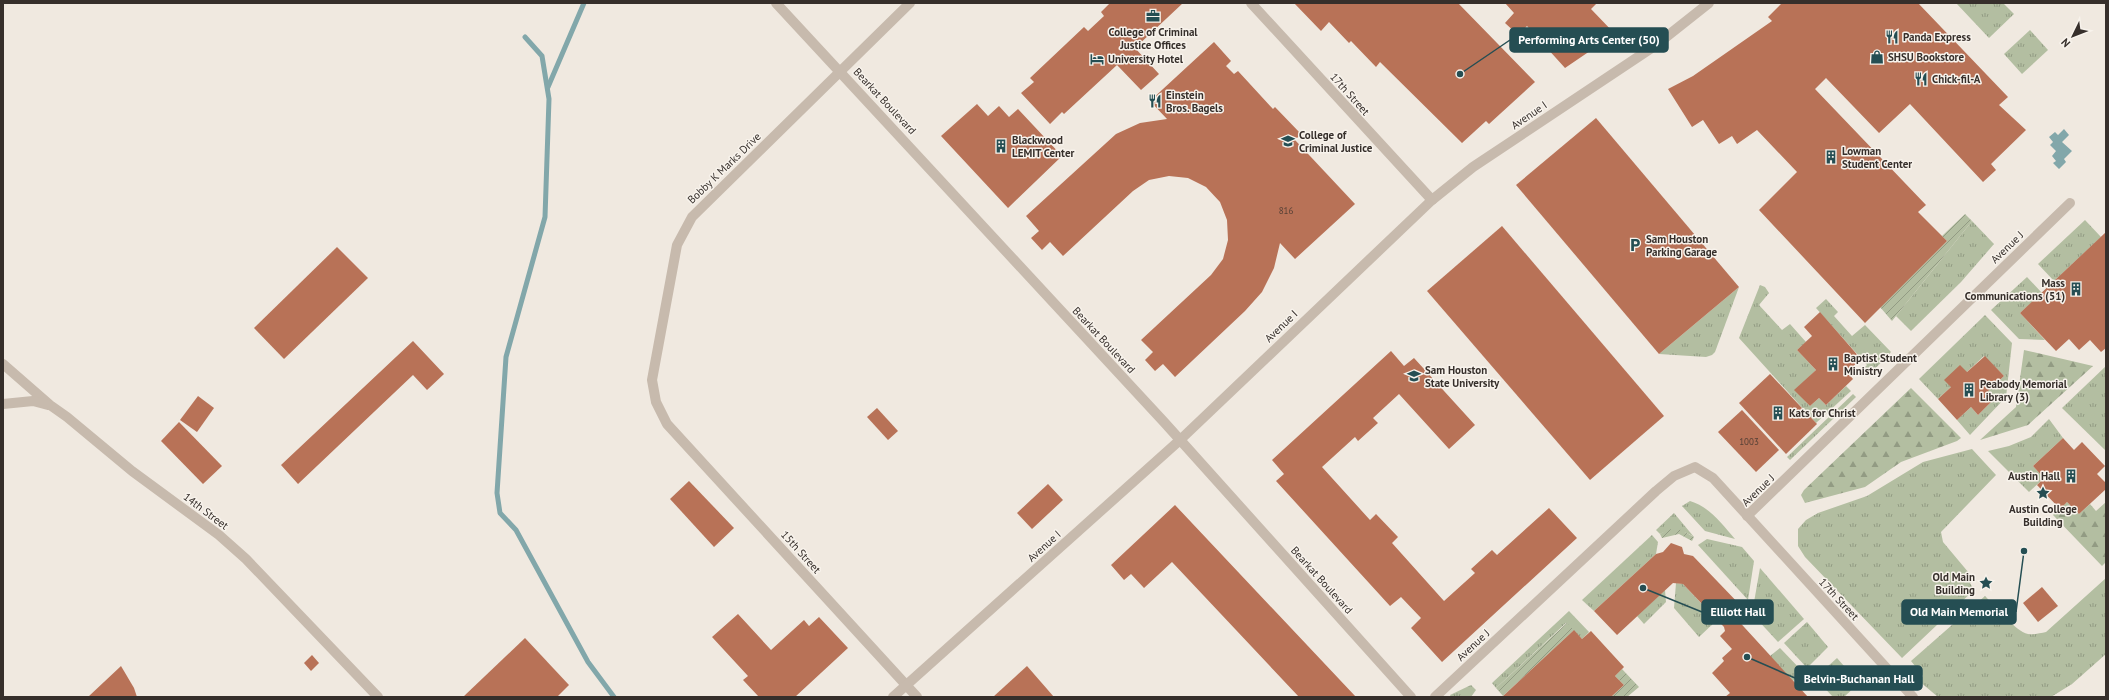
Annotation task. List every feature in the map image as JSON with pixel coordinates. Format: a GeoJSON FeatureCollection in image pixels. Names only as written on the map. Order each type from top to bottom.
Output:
{"type":"FeatureCollection","features":[{"type":"Feature","properties":{"kind":"street","name":"Bearkat Boulevard"},"geometry":{"type":"LineString","coordinates":[[776,3],[1180,440],[1411,697]]}},
{"type":"Feature","properties":{"kind":"street","name":"Bobby K Marks Drive"},"geometry":{"type":"LineString","coordinates":[[667,424],[656,402],[652,380],[677,245],[692,217],[910,3]]}},
{"type":"Feature","properties":{"kind":"street","name":"17th Street"},"geometry":{"type":"LineString","coordinates":[[1251,3],[1432,200]]}},
{"type":"Feature","properties":{"kind":"street","name":"Avenue I"},"geometry":{"type":"LineString","coordinates":[[893,697],[1180,440],[1432,200],[1473,167],[1656,44],[1709,3]]}},
{"type":"Feature","properties":{"kind":"street","name":"Avenue J"},"geometry":{"type":"LineString","coordinates":[[1435,697],[1656,491],[1674,476],[1695,467],[1713,478],[1747,516],[2070,203]]}},
{"type":"Feature","properties":{"kind":"street","name":"14th Street"},"geometry":{"type":"LineString","coordinates":[[3,364],[50,405],[67,417],[132,471],[219,535],[246,559],[378,697]]}},
{"type":"Feature","properties":{"kind":"street"},"geometry":{"type":"LineString","coordinates":[[3,404],[33,401],[50,405]]}},
{"type":"Feature","properties":{"kind":"street","name":"15th Street"},"geometry":{"type":"LineString","coordinates":[[667,424],[918,697]]}},
{"type":"Feature","properties":{"kind":"street","name":"17th Street"},"geometry":{"type":"LineString","coordinates":[[1747,516],[1913,697]]}},
{"type":"Feature","properties":{"kind":"green space"},"geometry":{"type":"Polygon","coordinates":[[[1956,3],[2003,3],[2014,14],[1989,38],[1956,3]]]}},
{"type":"Feature","properties":{"kind":"green space"},"geometry":{"type":"Polygon","coordinates":[[[2030,30],[2048,50],[2022,74],[2004,54],[2030,30]]]}},
{"type":"Feature","properties":{"kind":"green space"},"geometry":{"type":"Polygon","coordinates":[[[1965,214],[1972,221],[1892,321],[1880,307],[1947,241],[1942,236],[1965,214]]]}},
{"type":"Feature","properties":{"kind":"green space"},"geometry":{"type":"Polygon","coordinates":[[[2085,220],[2101,237],[2054,281],[2038,264],[2085,220]]]}},
{"type":"Feature","properties":{"kind":"green space"},"geometry":{"type":"Polygon","coordinates":[[[1972,221],[1994,244],[1961,282],[1911,331],[1896,316],[1972,221]]]}},
{"type":"Feature","properties":{"kind":"green space"},"geometry":{"type":"Polygon","coordinates":[[[2027,277],[2042,293],[2020,313],[2045,340],[2019,339],[1991,310],[2027,277]]]}},
{"type":"Feature","properties":{"kind":"green space"},"geometry":{"type":"Polygon","coordinates":[[[1760,285],[1765,287],[1769,293],[1759,305],[1782,330],[1790,324],[1806,342],[1797,350],[1816,370],[1795,390],[1810,406],[1819,398],[1826,405],[1846,386],[1851,391],[1816,423],[1739,338],[1760,285]]]}},
{"type":"Feature","properties":{"kind":"green space"},"geometry":{"type":"Polygon","coordinates":[[[1739,287],[1715,352],[1712,355],[1706,357],[1659,354],[1739,287]]]}},
{"type":"Feature","properties":{"kind":"green space"},"geometry":{"type":"Polygon","coordinates":[[[1826,299],[1838,312],[1834,316],[1852,336],[1865,325],[1891,352],[1870,374],[1864,368],[1867,365],[1816,308],[1826,299]]]}},
{"type":"Feature","properties":{"kind":"green space"},"geometry":{"type":"Polygon","coordinates":[[[1985,315],[2012,343],[2006,397],[1970,435],[1957,420],[1971,407],[1978,415],[1993,400],[1986,393],[2004,376],[1984,356],[1938,399],[1919,379],[1985,315]]]}},
{"type":"Feature","properties":{"kind":"green space"},"geometry":{"type":"Polygon","coordinates":[[[2024,350],[2093,366],[2028,425],[1980,440],[2016,407],[2024,350]]]}},
{"type":"Feature","properties":{"kind":"green space"},"geometry":{"type":"Polygon","coordinates":[[[2106,366],[2106,451],[2062,408],[2106,366]]]}},
{"type":"Feature","properties":{"kind":"green space"},"geometry":{"type":"Polygon","coordinates":[[[1911,388],[1961,438],[1957,441],[1901,462],[1865,487],[1805,503],[1801,495],[1804,490],[1911,388]]]}},
{"type":"Feature","properties":{"kind":"green space"},"geometry":{"type":"Polygon","coordinates":[[[1853,394],[1856,397],[1790,460],[1787,457],[1853,394]]]}},
{"type":"Feature","properties":{"kind":"green space"},"geometry":{"type":"Polygon","coordinates":[[[2049,419],[2063,438],[2033,466],[2044,478],[2029,492],[1988,451],[2009,446],[2031,437],[2049,419]]]}},
{"type":"Feature","properties":{"kind":"green space"},"geometry":{"type":"Polygon","coordinates":[[[1972,449],[1996,475],[1941,532],[1943,542],[1974,579],[1970,583],[1974,590],[1902,658],[1805,557],[1798,546],[1798,529],[1806,520],[1818,513],[1867,496],[1923,462],[1972,449]]]}},
{"type":"Feature","properties":{"kind":"green space"},"geometry":{"type":"Polygon","coordinates":[[[1690,501],[1704,507],[1710,512],[1735,539],[1705,531],[1682,506],[1690,501]]]}},
{"type":"Feature","properties":{"kind":"green space"},"geometry":{"type":"Polygon","coordinates":[[[2067,502],[2079,514],[2090,504],[2096,511],[2106,502],[2106,562],[2102,566],[2053,515],[2067,502]]]}},
{"type":"Feature","properties":{"kind":"green space"},"geometry":{"type":"Polygon","coordinates":[[[1674,513],[1694,537],[1681,531],[1673,530],[1660,534],[1656,530],[1674,513]]]}},
{"type":"Feature","properties":{"kind":"green space"},"geometry":{"type":"Polygon","coordinates":[[[1677,528],[1694,537],[1692,541],[1679,534],[1662,538],[1660,534],[1667,530],[1677,528]]]}},
{"type":"Feature","properties":{"kind":"green space"},"geometry":{"type":"Polygon","coordinates":[[[1652,535],[1658,542],[1656,554],[1594,611],[1582,600],[1652,535]]]}},
{"type":"Feature","properties":{"kind":"green space"},"geometry":{"type":"Polygon","coordinates":[[[1707,539],[1742,547],[1754,561],[1748,600],[1698,545],[1707,539]]]}},
{"type":"Feature","properties":{"kind":"green space"},"geometry":{"type":"Polygon","coordinates":[[[1760,568],[1804,619],[1778,642],[1755,617],[1753,608],[1760,568]]]}},
{"type":"Feature","properties":{"kind":"green space"},"geometry":{"type":"Polygon","coordinates":[[[2106,578],[2106,654],[2072,684],[2051,697],[1938,697],[1919,681],[1923,676],[1911,661],[1985,596],[2005,618],[2017,628],[2028,634],[2037,634],[2046,632],[2106,578]]]}},
{"type":"Feature","properties":{"kind":"green space"},"geometry":{"type":"Polygon","coordinates":[[[1676,583],[1683,584],[1717,620],[1699,637],[1674,608],[1676,583]]]}},
{"type":"Feature","properties":{"kind":"green space"},"geometry":{"type":"Polygon","coordinates":[[[1665,590],[1666,602],[1644,624],[1637,616],[1665,590]]]}},
{"type":"Feature","properties":{"kind":"green space"},"geometry":{"type":"Polygon","coordinates":[[[1569,611],[1589,632],[1582,639],[1566,623],[1496,688],[1492,683],[1569,611]]]}},
{"type":"Feature","properties":{"kind":"green space"},"geometry":{"type":"Polygon","coordinates":[[[1807,622],[1828,647],[1807,668],[1784,643],[1807,622]]]}},
{"type":"Feature","properties":{"kind":"green space"},"geometry":{"type":"Polygon","coordinates":[[[1567,623],[1574,630],[1503,696],[1496,688],[1567,623]]]}},
{"type":"Feature","properties":{"kind":"green space"},"geometry":{"type":"Polygon","coordinates":[[[1780,648],[1803,672],[1793,681],[1770,656],[1780,648]]]}},
{"type":"Feature","properties":{"kind":"green space"},"geometry":{"type":"Polygon","coordinates":[[[1837,658],[1859,683],[1844,697],[1833,697],[1815,678],[1837,658]]]}},
{"type":"Feature","properties":{"kind":"green space"},"geometry":{"type":"Polygon","coordinates":[[[1622,669],[1639,687],[1627,697],[1611,697],[1624,685],[1615,676],[1622,669]]]}},
{"type":"Feature","properties":{"kind":"green space"},"geometry":{"type":"Polygon","coordinates":[[[1471,685],[1476,690],[1471,697],[1451,697],[1450,695],[1471,685]]]}},
{"type":"Feature","properties":{"kind":"water"},"geometry":{"type":"Polygon","coordinates":[[[2064,129],[2069,135],[2062,142],[2072,151],[2064,159],[2066,162],[2059,169],[2053,163],[2056,161],[2052,156],[2056,151],[2050,145],[2053,142],[2049,137],[2055,132],[2058,135],[2064,129]]]}},
{"type":"Feature","properties":{"kind":"building","name":"University Hotel"},"geometry":{"type":"Polygon","coordinates":[[[1110,3],[1183,3],[1135,48],[1159,74],[1141,90],[1117,65],[1064,114],[1062,112],[1050,124],[1021,93],[1034,82],[1030,78],[1084,27],[1088,31],[1104,16],[1101,12],[1110,3]]]}},
{"type":"Feature","properties":{"kind":"building"},"geometry":{"type":"Polygon","coordinates":[[[1294,3],[1458,3],[1535,82],[1489,124],[1486,121],[1462,143],[1380,62],[1376,67],[1351,41],[1349,43],[1329,22],[1321,31],[1294,3]]]}},
{"type":"Feature","properties":{"kind":"building"},"geometry":{"type":"Polygon","coordinates":[[[1505,3],[1597,3],[1591,9],[1615,34],[1565,68],[1527,26],[1518,35],[1505,23],[1514,13],[1505,3]]]}},
{"type":"Feature","properties":{"kind":"building","name":"Lowman Student Center"},"geometry":{"type":"Polygon","coordinates":[[[1782,3],[1918,3],[2008,97],[1999,105],[2026,130],[1991,164],[1996,170],[1983,182],[1910,104],[1879,133],[1826,78],[1815,89],[1926,205],[1918,212],[1947,241],[1865,323],[1759,210],[1797,172],[1757,130],[1737,144],[1732,136],[1719,144],[1703,120],[1692,127],[1668,89],[1693,76],[1772,21],[1768,17],[1782,3]]]}},
{"type":"Feature","properties":{"kind":"building"},"geometry":{"type":"Polygon","coordinates":[[[1214,42],[1231,61],[1226,66],[1234,74],[1238,71],[1273,109],[1275,107],[1301,134],[1295,140],[1355,204],[1295,259],[1280,243],[1274,268],[1262,292],[1245,311],[1175,377],[1163,364],[1155,371],[1145,360],[1153,352],[1141,340],[1211,275],[1223,259],[1228,240],[1227,220],[1220,202],[1206,187],[1188,178],[1169,176],[1149,180],[1133,191],[1063,256],[1050,242],[1042,250],[1031,238],[1039,231],[1026,216],[1116,134],[1140,123],[1167,119],[1150,101],[1214,42]]]}},
{"type":"Feature","properties":{"kind":"building","name":"Blackwood LEMIT Center"},"geometry":{"type":"Polygon","coordinates":[[[977,104],[988,116],[999,106],[1009,117],[1018,109],[1062,156],[1008,208],[941,136],[977,104]]]}},
{"type":"Feature","properties":{"kind":"building","name":"Sam Houston Parking Garage"},"geometry":{"type":"Polygon","coordinates":[[[1596,118],[1739,287],[1659,354],[1516,185],[1596,118]]]}},
{"type":"Feature","properties":{"kind":"building"},"geometry":{"type":"Polygon","coordinates":[[[1502,226],[1664,416],[1590,480],[1427,291],[1502,226]]]}},
{"type":"Feature","properties":{"kind":"building","name":"Mass Communications (51)"},"geometry":{"type":"Polygon","coordinates":[[[2106,232],[2106,348],[2101,352],[2090,340],[2079,350],[2069,339],[2056,351],[2020,313],[2106,232]]]}},
{"type":"Feature","properties":{"kind":"building"},"geometry":{"type":"Polygon","coordinates":[[[337,247],[368,278],[284,359],[254,328],[337,247]]]}},
{"type":"Feature","properties":{"kind":"building","name":"Baptist Student Ministry"},"geometry":{"type":"Polygon","coordinates":[[[1820,312],[1861,359],[1847,372],[1853,379],[1826,405],[1819,398],[1810,406],[1794,390],[1816,370],[1797,350],[1812,336],[1804,327],[1820,312]]]}},
{"type":"Feature","properties":{"kind":"building"},"geometry":{"type":"Polygon","coordinates":[[[413,341],[444,374],[427,390],[413,375],[298,484],[281,465],[413,341]]]}},
{"type":"Feature","properties":{"kind":"building"},"geometry":{"type":"Polygon","coordinates":[[[1391,351],[1404,366],[1414,358],[1475,425],[1449,449],[1399,394],[1373,418],[1378,423],[1358,441],[1355,437],[1322,467],[1370,520],[1376,514],[1398,537],[1392,543],[1444,601],[1475,573],[1471,569],[1492,550],[1497,555],[1549,508],[1577,538],[1442,662],[1411,628],[1421,618],[1401,597],[1390,606],[1276,481],[1284,474],[1272,460],[1391,351]]]}},
{"type":"Feature","properties":{"kind":"building","name":"Peabody Memorial Library (3)"},"geometry":{"type":"Polygon","coordinates":[[[1985,356],[2004,376],[1986,393],[1993,400],[1978,415],[1971,407],[1957,420],[1938,399],[1951,387],[1944,380],[1960,365],[1967,372],[1985,356]]]}},
{"type":"Feature","properties":{"kind":"building","name":"Kats for Christ"},"geometry":{"type":"Polygon","coordinates":[[[1770,374],[1817,424],[1786,454],[1739,403],[1770,374]]]}},
{"type":"Feature","properties":{"kind":"building"},"geometry":{"type":"Polygon","coordinates":[[[198,396],[214,408],[197,432],[180,420],[198,396]]]}},
{"type":"Feature","properties":{"kind":"building"},"geometry":{"type":"Polygon","coordinates":[[[877,408],[898,431],[888,440],[867,417],[877,408]]]}},
{"type":"Feature","properties":{"kind":"building"},"geometry":{"type":"Polygon","coordinates":[[[1742,410],[1779,450],[1756,472],[1718,432],[1742,410]]]}},
{"type":"Feature","properties":{"kind":"building"},"geometry":{"type":"Polygon","coordinates":[[[179,422],[222,466],[203,484],[161,441],[179,422]]]}},
{"type":"Feature","properties":{"kind":"building","name":"Austin Hall"},"geometry":{"type":"Polygon","coordinates":[[[2063,438],[2074,450],[2082,442],[2105,466],[2097,474],[2106,483],[2106,489],[2079,514],[2067,502],[2060,509],[2037,485],[2044,478],[2033,466],[2063,438]]]}},
{"type":"Feature","properties":{"kind":"building"},"geometry":{"type":"Polygon","coordinates":[[[689,481],[734,528],[714,547],[670,499],[689,481]]]}},
{"type":"Feature","properties":{"kind":"building"},"geometry":{"type":"Polygon","coordinates":[[[1048,484],[1063,500],[1032,529],[1017,513],[1048,484]]]}},
{"type":"Feature","properties":{"kind":"building"},"geometry":{"type":"Polygon","coordinates":[[[1175,505],[1356,697],[1299,697],[1172,562],[1144,588],[1131,574],[1124,580],[1111,565],[1175,505]]]}},
{"type":"Feature","properties":{"kind":"building"},"geometry":{"type":"Polygon","coordinates":[[[1671,543],[1682,547],[1684,554],[1693,556],[1743,608],[1734,616],[1808,697],[1725,697],[1730,693],[1712,673],[1724,661],[1722,658],[1732,649],[1720,636],[1725,631],[1724,627],[1683,584],[1673,583],[1617,635],[1594,611],[1656,554],[1663,552],[1671,543]]]}},
{"type":"Feature","properties":{"kind":"building"},"geometry":{"type":"Polygon","coordinates":[[[2042,587],[2058,606],[2038,622],[2023,603],[2042,587]]]}},
{"type":"Feature","properties":{"kind":"building"},"geometry":{"type":"Polygon","coordinates":[[[738,614],[771,650],[804,620],[809,626],[819,617],[848,648],[795,697],[759,697],[743,680],[748,676],[712,637],[738,614]]]}},
{"type":"Feature","properties":{"kind":"building"},"geometry":{"type":"Polygon","coordinates":[[[1574,630],[1582,639],[1591,631],[1624,667],[1615,676],[1624,685],[1611,697],[1502,697],[1574,630]]]}},
{"type":"Feature","properties":{"kind":"building"},"geometry":{"type":"Polygon","coordinates":[[[525,638],[569,685],[557,697],[463,697],[525,638]]]}},
{"type":"Feature","properties":{"kind":"building"},"geometry":{"type":"Polygon","coordinates":[[[312,655],[319,663],[311,671],[304,663],[312,655]]]}},
{"type":"Feature","properties":{"kind":"building"},"geometry":{"type":"Polygon","coordinates":[[[121,666],[134,688],[137,697],[88,697],[121,666]]]}},
{"type":"Feature","properties":{"kind":"building"},"geometry":{"type":"Polygon","coordinates":[[[1027,666],[1054,697],[993,697],[1027,666]]]}},
{"type":"Feature","properties":{"kind":"waterway"},"geometry":{"type":"LineString","coordinates":[[548,87],[584,3]]}},
{"type":"Feature","properties":{"kind":"waterway"},"geometry":{"type":"LineString","coordinates":[[525,37],[542,56],[549,99],[545,217],[506,357],[497,493],[500,513],[516,530],[588,662],[614,697]]}},
{"type":"Feature","properties":{"kind":"place","name":"College of Criminal Justice Offices"},"geometry":{"type":"Point","coordinates":[1153,16]}},
{"type":"Feature","properties":{"kind":"place","name":"Panda Express"},"geometry":{"type":"Point","coordinates":[1892,37]}},
{"type":"Feature","properties":{"kind":"place","name":"SHSU Bookstore"},"geometry":{"type":"Point","coordinates":[1877,57]}},
{"type":"Feature","properties":{"kind":"place","name":"University Hotel"},"geometry":{"type":"Point","coordinates":[1097,59]}},
{"type":"Feature","properties":{"kind":"place","name":"Performing Arts Center (50)"},"geometry":{"type":"Point","coordinates":[1460,74]}},
{"type":"Feature","properties":{"kind":"place","name":"Chick-fil-A"},"geometry":{"type":"Point","coordinates":[1921,79]}},
{"type":"Feature","properties":{"kind":"place","name":"Einstein Bros. Bagels"},"geometry":{"type":"Point","coordinates":[1155,101]}},
{"type":"Feature","properties":{"kind":"place","name":"College of Criminal Justice"},"geometry":{"type":"Point","coordinates":[1288,141]}},
{"type":"Feature","properties":{"kind":"place","name":"Blackwood LEMIT Center"},"geometry":{"type":"Point","coordinates":[1001,146]}},
{"type":"Feature","properties":{"kind":"place","name":"Lowman Student Center"},"geometry":{"type":"Point","coordinates":[1831,157]}},
{"type":"Feature","properties":{"kind":"place","name":"Sam Houston Parking Garage"},"geometry":{"type":"Point","coordinates":[1635,245]}},
{"type":"Feature","properties":{"kind":"place","name":"Mass Communications (51)"},"geometry":{"type":"Point","coordinates":[2076,289]}},
{"type":"Feature","properties":{"kind":"place","name":"Baptist Student Ministry"},"geometry":{"type":"Point","coordinates":[1833,364]}},
{"type":"Feature","properties":{"kind":"place","name":"Sam Houston State University"},"geometry":{"type":"Point","coordinates":[1414,376]}},
{"type":"Feature","properties":{"kind":"place","name":"Peabody Memorial Library (3)"},"geometry":{"type":"Point","coordinates":[1969,390]}},
{"type":"Feature","properties":{"kind":"place","name":"Kats for Christ"},"geometry":{"type":"Point","coordinates":[1778,413]}},
{"type":"Feature","properties":{"kind":"place","name":"Austin Hall"},"geometry":{"type":"Point","coordinates":[2071,476]}},
{"type":"Feature","properties":{"kind":"place","name":"Austin College Building"},"geometry":{"type":"Point","coordinates":[2043,493]}},
{"type":"Feature","properties":{"kind":"place","name":"Old Main Memorial"},"geometry":{"type":"Point","coordinates":[2024,551]}},
{"type":"Feature","properties":{"kind":"place","name":"Old Main Building"},"geometry":{"type":"Point","coordinates":[1986,583]}},
{"type":"Feature","properties":{"kind":"place","name":"Elliott Hall"},"geometry":{"type":"Point","coordinates":[1643,588]}},
{"type":"Feature","properties":{"kind":"place","name":"Belvin-Buchanan Hall"},"geometry":{"type":"Point","coordinates":[1747,657]}}]}
